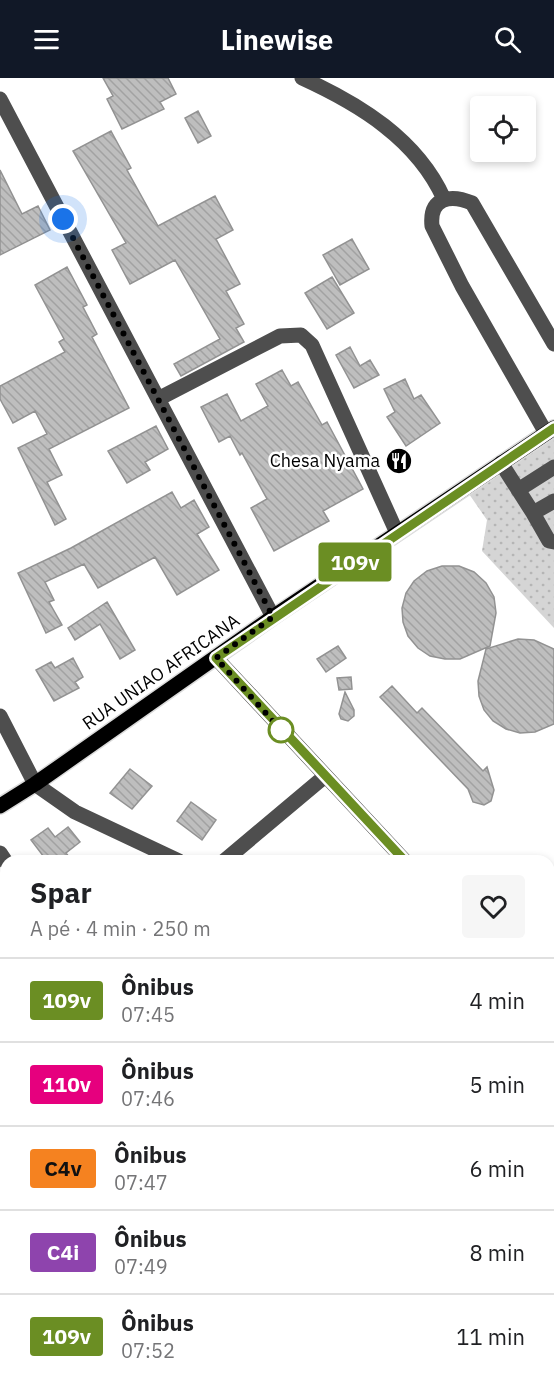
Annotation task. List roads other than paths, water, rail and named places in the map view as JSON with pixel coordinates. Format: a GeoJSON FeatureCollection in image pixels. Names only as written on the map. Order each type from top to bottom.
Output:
{"type":"FeatureCollection","features":[{"type":"Feature","properties":{"kind":"main road","name":"RUA UNIAO AFRICANA"},"geometry":{"type":"LineString","coordinates":[[1,803],[35,784],[273,617],[550,430]]}},
{"type":"Feature","properties":{"kind":"street"},"geometry":{"type":"LineString","coordinates":[[302,78],[367,111],[424,165],[444,199]]}},
{"type":"Feature","properties":{"kind":"street"},"geometry":{"type":"LineString","coordinates":[[0,99],[273,617]]}},
{"type":"Feature","properties":{"kind":"street"},"geometry":{"type":"LineString","coordinates":[[550,430],[467,296],[432,226],[431,216],[436,206],[444,199],[458,197],[472,203],[554,344]]}},
{"type":"Feature","properties":{"kind":"street"},"geometry":{"type":"LineString","coordinates":[[158,399],[280,336],[301,335],[312,345],[397,533]]}},
{"type":"Feature","properties":{"kind":"street"},"geometry":{"type":"LineString","coordinates":[[501,464],[549,540],[554,542]]}},
{"type":"Feature","properties":{"kind":"street"},"geometry":{"type":"LineString","coordinates":[[518,490],[554,467]]}},
{"type":"Feature","properties":{"kind":"street"},"geometry":{"type":"LineString","coordinates":[[533,513],[554,501]]}},
{"type":"Feature","properties":{"kind":"street"},"geometry":{"type":"LineString","coordinates":[[216,658],[324,777],[399,855]]}},
{"type":"Feature","properties":{"kind":"street"},"geometry":{"type":"LineString","coordinates":[[0,716],[35,784],[75,812],[166,855]]}},
{"type":"Feature","properties":{"kind":"street"},"geometry":{"type":"LineString","coordinates":[[231,855],[324,777]]}},
{"type":"Feature","properties":{"kind":"place","name":"Chesa Nyama"},"geometry":{"type":"Point","coordinates":[399,461]}}]}
